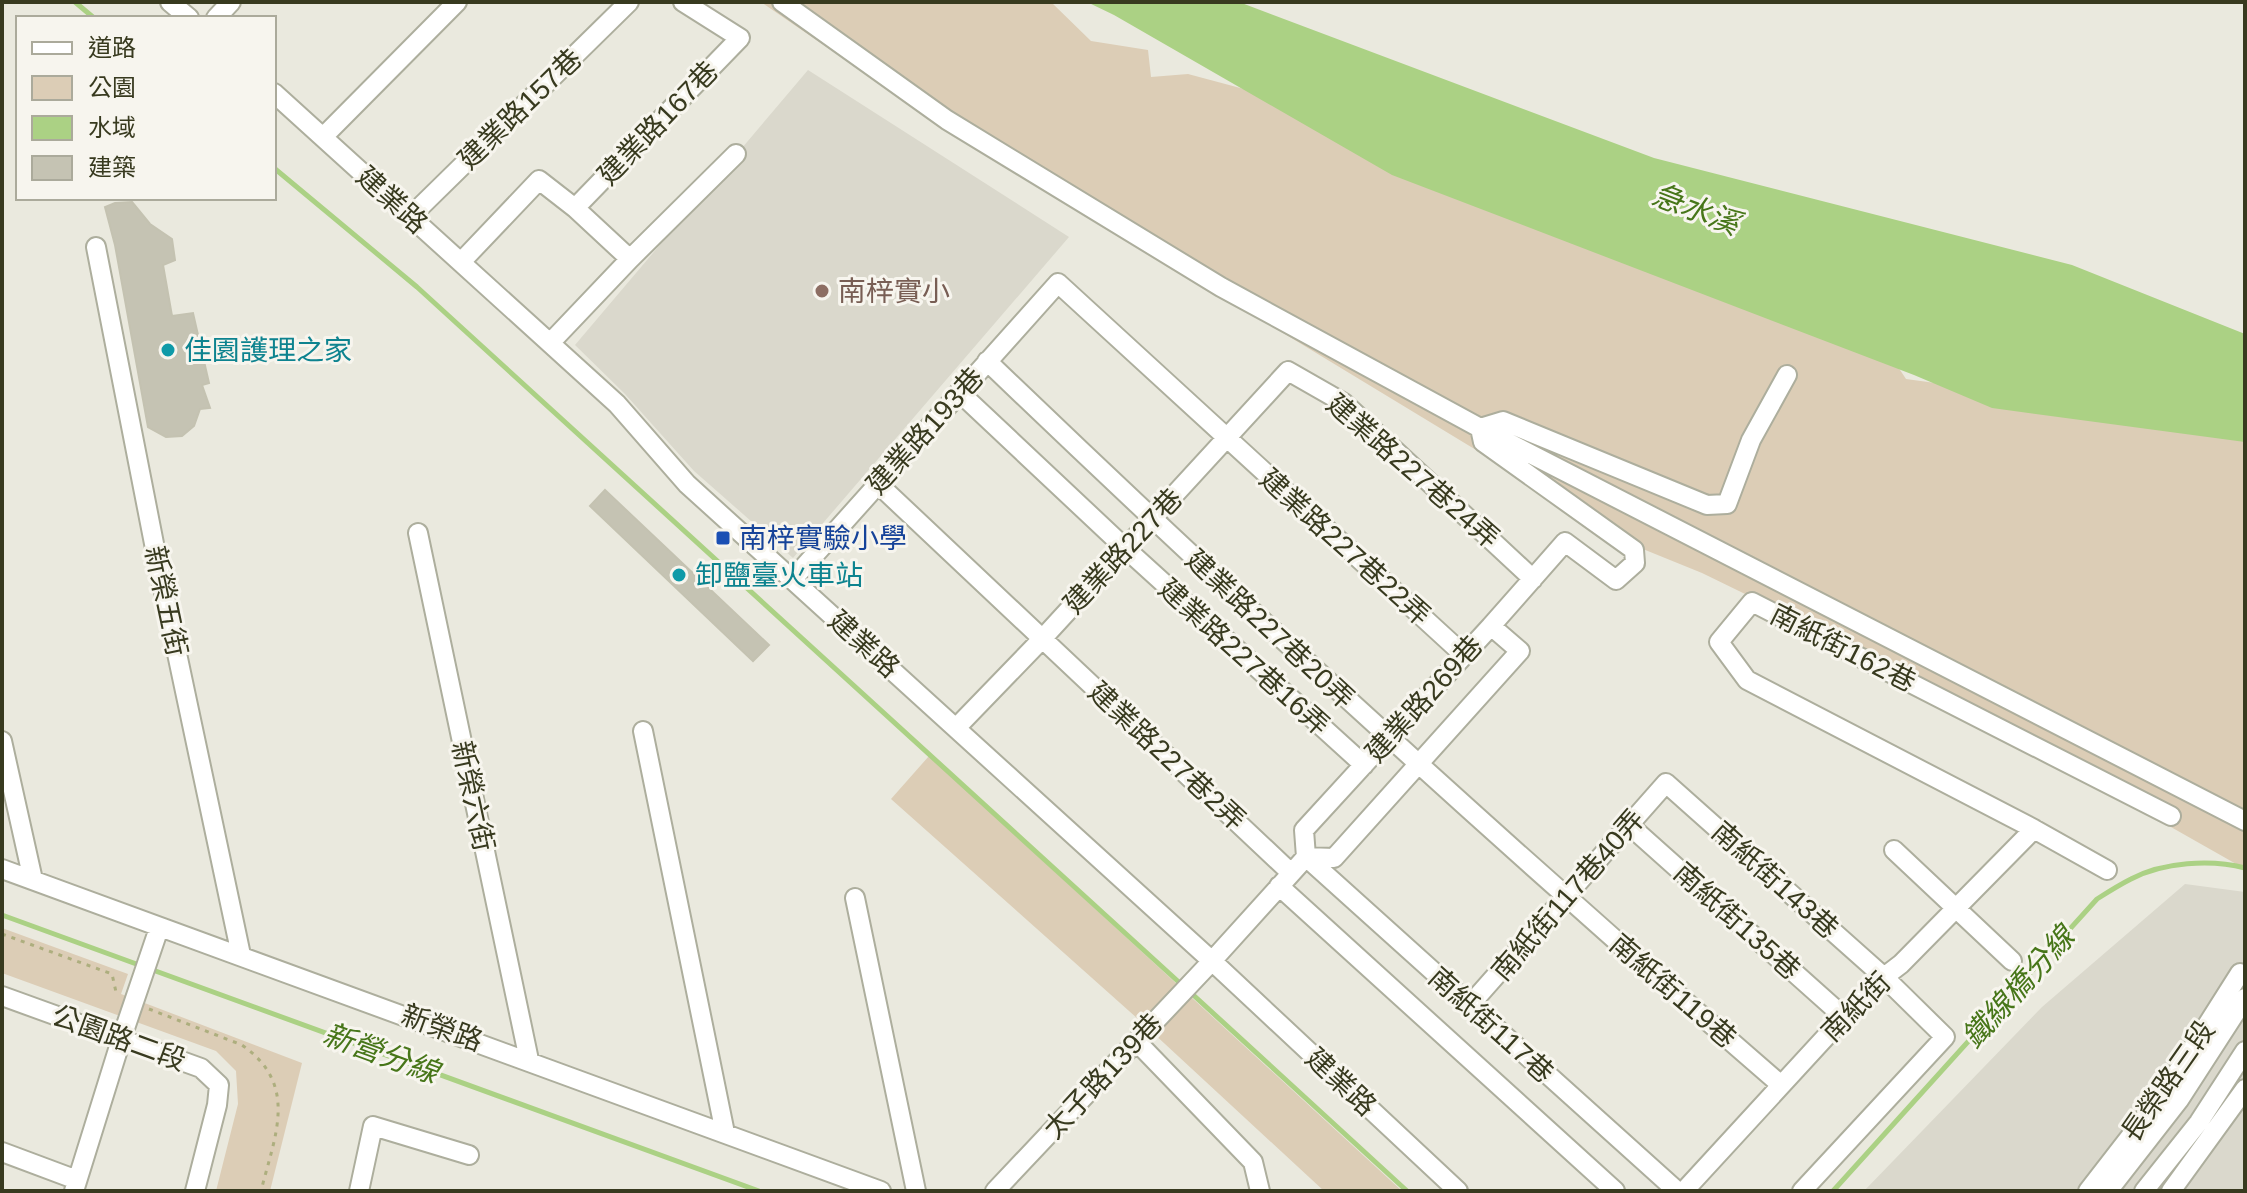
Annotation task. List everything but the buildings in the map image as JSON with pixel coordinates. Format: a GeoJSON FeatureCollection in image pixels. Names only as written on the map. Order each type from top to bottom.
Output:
{"type":"FeatureCollection","features":[{"type":"Feature","properties":{"kind":"street"},"geometry":{"type":"LineString","coordinates":[[170,2],[187,16]]}},
{"type":"Feature","properties":{"kind":"street"},"geometry":{"type":"LineString","coordinates":[[323,137],[457,2]]}},
{"type":"Feature","properties":{"kind":"street","name":"建業路157巷"},"geometry":{"type":"LineString","coordinates":[[411,216],[629,2]]}},
{"type":"Feature","properties":{"kind":"street","name":"建業路167巷"},"geometry":{"type":"LineString","coordinates":[[575,208],[740,38],[683,2]]}},
{"type":"Feature","properties":{"kind":"street"},"geometry":{"type":"LineString","coordinates":[[782,2],[947,120],[1221,287],[1480,428],[2245,821]]}},
{"type":"Feature","properties":{"kind":"street","name":"建業路"},"geometry":{"type":"LineString","coordinates":[[276,95],[617,404],[687,484],[1212,961],[1458,1191]]}},
{"type":"Feature","properties":{"kind":"street"},"geometry":{"type":"LineString","coordinates":[[551,342],[736,154]]}},
{"type":"Feature","properties":{"kind":"street","name":"建業路167巷"},"geometry":{"type":"LineString","coordinates":[[461,262],[539,180],[575,208],[630,259]]}},
{"type":"Feature","properties":{"kind":"street","name":"新榮五街"},"geometry":{"type":"LineString","coordinates":[[96,247],[158,564],[241,955]]}},
{"type":"Feature","properties":{"kind":"street","name":"建業路193巷"},"geometry":{"type":"LineString","coordinates":[[793,579],[1058,283]]}},
{"type":"Feature","properties":{"kind":"street","name":"建業路227巷22弄"},"geometry":{"type":"LineString","coordinates":[[1058,283],[1464,655]]}},
{"type":"Feature","properties":{"kind":"street","name":"建業路227巷20弄"},"geometry":{"type":"LineString","coordinates":[[987,361],[1152,520],[1418,765]]}},
{"type":"Feature","properties":{"kind":"street","name":"建業路227巷"},"geometry":{"type":"LineString","coordinates":[[956,728],[1043,638],[1288,371]]}},
{"type":"Feature","properties":{"kind":"street","name":"建業路227巷24弄"},"geometry":{"type":"LineString","coordinates":[[1288,371],[1344,403],[1533,579]]}},
{"type":"Feature","properties":{"kind":"street"},"geometry":{"type":"LineString","coordinates":[[1480,428],[1503,421],[1707,505],[1727,504],[1751,440],[1787,375]]}},
{"type":"Feature","properties":{"kind":"street","name":"建業路227巷16弄"},"geometry":{"type":"LineString","coordinates":[[959,392],[1364,765]]}},
{"type":"Feature","properties":{"kind":"street"},"geometry":{"type":"LineString","coordinates":[[1480,428],[1483,442],[1634,550],[1635,563],[1616,580],[1565,542],[1491,626]]}},
{"type":"Feature","properties":{"kind":"street","name":"建業路227巷2弄"},"geometry":{"type":"LineString","coordinates":[[877,483],[1043,638],[1285,880]]}},
{"type":"Feature","properties":{"kind":"street","name":"新榮六街"},"geometry":{"type":"LineString","coordinates":[[418,533],[529,1060]]}},
{"type":"Feature","properties":{"kind":"street","name":"南紙街162巷"},"geometry":{"type":"LineString","coordinates":[[2107,870],[1747,680],[1719,642],[1752,602],[2171,816]]}},
{"type":"Feature","properties":{"kind":"street","name":"建業路269巷"},"geometry":{"type":"LineString","coordinates":[[1491,626],[1520,651],[1334,858],[1306,857],[1304,830],[1491,626]]}},
{"type":"Feature","properties":{"kind":"street"},"geometry":{"type":"LineString","coordinates":[[643,731],[725,1133]]}},
{"type":"Feature","properties":{"kind":"street"},"geometry":{"type":"LineString","coordinates":[[2,741],[33,880]]}},
{"type":"Feature","properties":{"kind":"street","name":"南紙街119巷"},"geometry":{"type":"LineString","coordinates":[[1418,765],[1565,898],[1781,1085]]}},
{"type":"Feature","properties":{"kind":"street","name":"南紙街117巷40弄"},"geometry":{"type":"LineString","coordinates":[[1469,1006],[1666,783]]}},
{"type":"Feature","properties":{"kind":"street","name":"南紙街143巷"},"geometry":{"type":"LineString","coordinates":[[1666,783],[1884,977],[1945,1037],[1802,1191]]}},
{"type":"Feature","properties":{"kind":"street","name":"南紙街135巷"},"geometry":{"type":"LineString","coordinates":[[1629,825],[1844,1017]]}},
{"type":"Feature","properties":{"kind":"street","name":"南紙街"},"geometry":{"type":"LineString","coordinates":[[1684,1191],[1844,1017],[1901,964],[2034,829]]}},
{"type":"Feature","properties":{"kind":"street"},"geometry":{"type":"LineString","coordinates":[[1894,850],[2012,961]]}},
{"type":"Feature","properties":{"kind":"street"},"geometry":{"type":"LineString","coordinates":[[1212,961],[1306,857]]}},
{"type":"Feature","properties":{"kind":"street","name":"南紙街117巷"},"geometry":{"type":"LineString","coordinates":[[1306,857],[1677,1191]]}},
{"type":"Feature","properties":{"kind":"street","name":"新榮路"},"geometry":{"type":"LineString","coordinates":[[2,869],[881,1191]]}},
{"type":"Feature","properties":{"kind":"street","name":"南紙街117巷"},"geometry":{"type":"LineString","coordinates":[[1285,880],[1615,1191]]}},
{"type":"Feature","properties":{"kind":"street"},"geometry":{"type":"LineString","coordinates":[[855,898],[916,1191]]}},
{"type":"Feature","properties":{"kind":"street"},"geometry":{"type":"LineString","coordinates":[[2,1152],[76,1185],[159,928]]}},
{"type":"Feature","properties":{"kind":"street","name":"太子路139巷"},"geometry":{"type":"LineString","coordinates":[[995,1191],[1212,961]]}},
{"type":"Feature","properties":{"kind":"street","name":"長榮路三段"},"geometry":{"type":"LineString","coordinates":[[2088,1191],[2164,1093],[2240,973],[2245,975]]}},
{"type":"Feature","properties":{"kind":"street","name":"公園路二段"},"geometry":{"type":"LineString","coordinates":[[2,996],[201,1068],[219,1085],[217,1105],[195,1191]]}},
{"type":"Feature","properties":{"kind":"street","name":"長榮路三段"},"geometry":{"type":"LineString","coordinates":[[2108,1191],[2179,1100],[2245,998]]}},
{"type":"Feature","properties":{"kind":"street"},"geometry":{"type":"LineString","coordinates":[[1136,1041],[1253,1162],[1260,1191]]}},
{"type":"Feature","properties":{"kind":"street","name":"長榮路三段"},"geometry":{"type":"LineString","coordinates":[[2144,1191],[2199,1122],[2245,1051]]}},
{"type":"Feature","properties":{"kind":"street"},"geometry":{"type":"LineString","coordinates":[[2171,1191],[2245,1089]]}},
{"type":"Feature","properties":{"kind":"street"},"geometry":{"type":"LineString","coordinates":[[359,1191],[373,1126],[469,1155]]}},
{"type":"Feature","properties":{"kind":"path"},"geometry":{"type":"LineString","coordinates":[[2,934],[112,974],[134,1004],[242,1045],[255,1054],[269,1070],[280,1103],[261,1191]]}},
{"type":"Feature","properties":{"kind":"shaded area","name":"南梓實小"},"geometry":{"type":"Polygon","coordinates":[[[808,70],[1069,237],[793,558],[694,471],[625,394],[575,345],[808,70]]]}},
{"type":"Feature","properties":{"kind":"shaded area"},"geometry":{"type":"Polygon","coordinates":[[[2185,884],[2245,892],[2245,1191],[1864,1191],[2042,1007],[2185,884]]]}},
{"type":"Feature","properties":{"kind":"green space"},"geometry":{"type":"Polygon","coordinates":[[[761,2],[1051,2],[1091,41],[1148,50],[1151,77],[1188,74],[1386,127],[1871,326],[1906,379],[2214,421],[2245,428],[2245,869],[1848,644],[1702,573],[1633,545],[943,127],[761,2]]]}},
{"type":"Feature","properties":{"kind":"green space"},"geometry":{"type":"Polygon","coordinates":[[[929,756],[1402,1191],[1324,1191],[1138,1019],[891,799],[929,756]]]}},
{"type":"Feature","properties":{"kind":"green space"},"geometry":{"type":"Polygon","coordinates":[[[2,928],[128,974],[121,994],[302,1063],[270,1191],[216,1191],[238,1104],[236,1071],[216,1051],[2,973],[2,928]]]}},
{"type":"Feature","properties":{"kind":"water","name":"急水溪"},"geometry":{"type":"Polygon","coordinates":[[[1087,2],[1239,2],[1654,158],[2072,265],[2245,334],[2245,442],[1992,408],[1914,375],[1392,175],[1087,2]]]}},
{"type":"Feature","properties":{"kind":"waterway"},"geometry":{"type":"LineString","coordinates":[[75,2],[92,16]]}},
{"type":"Feature","properties":{"kind":"waterway"},"geometry":{"type":"LineString","coordinates":[[276,170],[417,287],[1182,985]]}},
{"type":"Feature","properties":{"kind":"waterway","name":"鐵線橋分線"},"geometry":{"type":"LineString","coordinates":[[1833,1191],[2097,899],[2144,873],[2172,866],[2202,863],[2245,868]]}},
{"type":"Feature","properties":{"kind":"waterway","name":"新營分線"},"geometry":{"type":"LineString","coordinates":[[2,915],[759,1191]]}},
{"type":"Feature","properties":{"kind":"waterway"},"geometry":{"type":"LineString","coordinates":[[1190,992],[1407,1191]]}},
{"type":"Feature","properties":{"kind":"place","name":"南梓實小"},"geometry":{"type":"Point","coordinates":[822,291]}},
{"type":"Feature","properties":{"kind":"place","name":"佳園護理之家"},"geometry":{"type":"Point","coordinates":[168,350]}},
{"type":"Feature","properties":{"kind":"place","name":"南梓實驗小學"},"geometry":{"type":"Point","coordinates":[723,538]}},
{"type":"Feature","properties":{"kind":"place","name":"卸鹽臺火車站"},"geometry":{"type":"Point","coordinates":[679,575]}}]}
